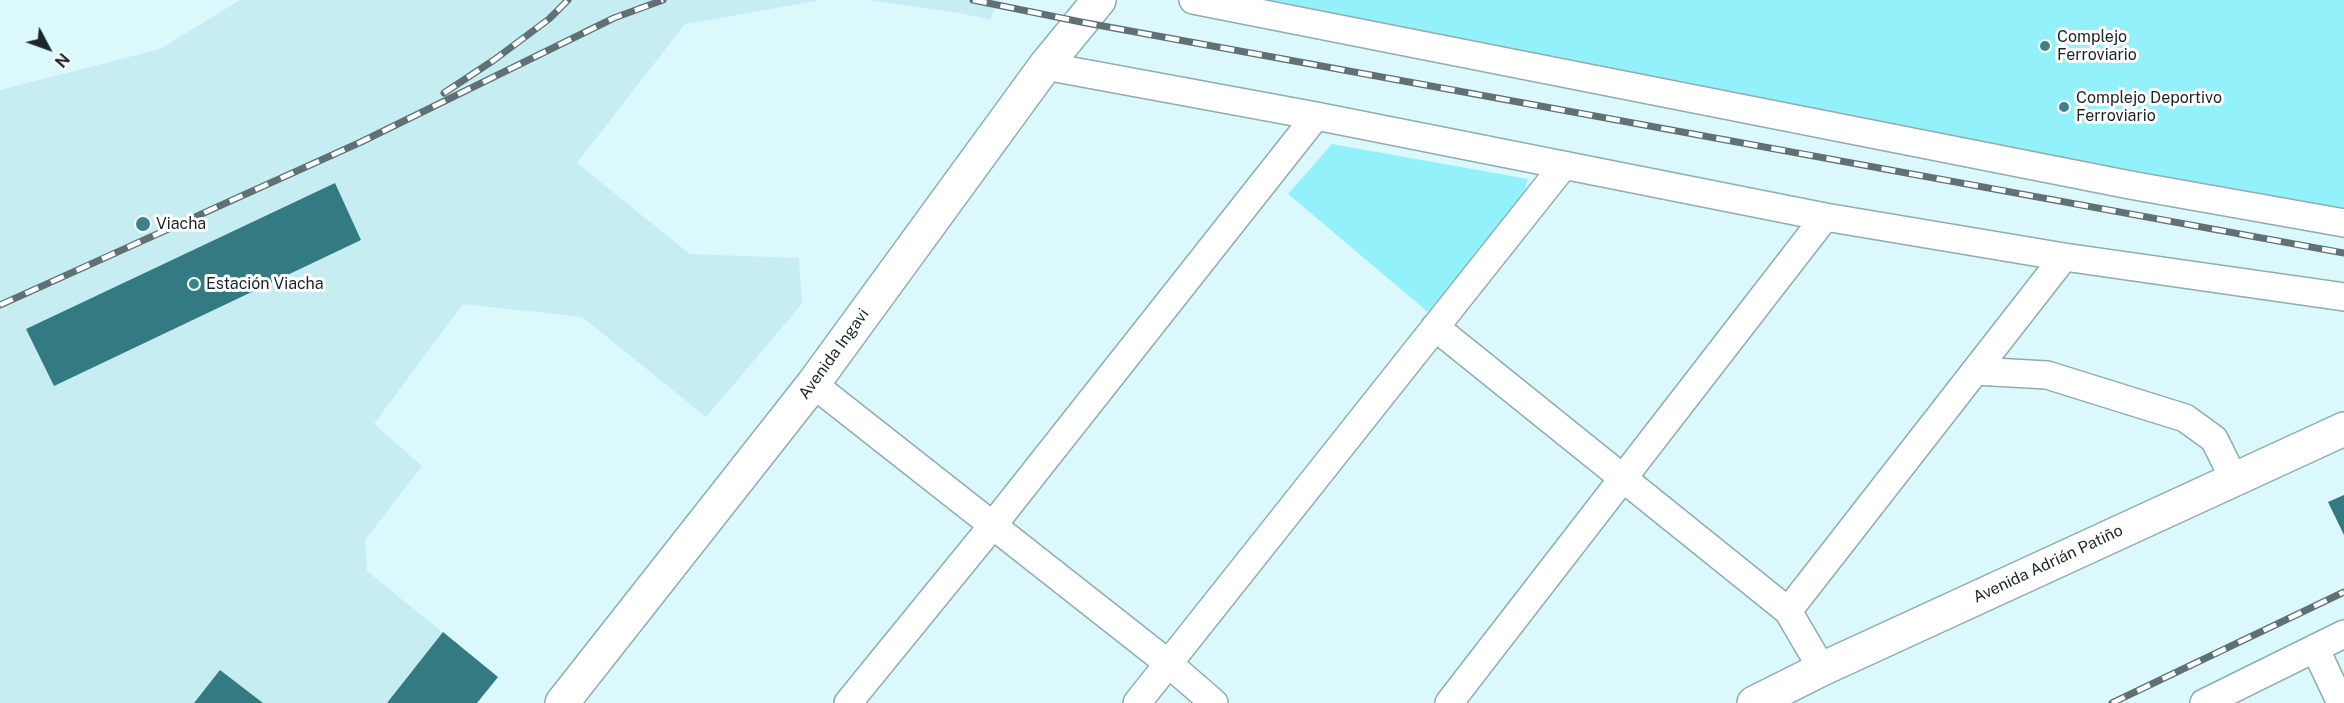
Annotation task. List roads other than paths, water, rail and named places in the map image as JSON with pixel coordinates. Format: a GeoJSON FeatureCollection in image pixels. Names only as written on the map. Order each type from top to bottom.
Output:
{"type":"FeatureCollection","features":[{"type":"Feature","properties":{"kind":"street","name":"Avenida Ingavi"},"geometry":{"type":"LineString","coordinates":[[562,703],[813,384],[1045,66],[1099,0]]}},
{"type":"Feature","properties":{"kind":"street"},"geometry":{"type":"LineString","coordinates":[[1193,0],[2118,183],[2344,223]]}},
{"type":"Feature","properties":{"kind":"street"},"geometry":{"type":"LineString","coordinates":[[1045,66],[1316,116],[1826,217],[2064,257],[2344,297]]}},
{"type":"Feature","properties":{"kind":"street"},"geometry":{"type":"LineString","coordinates":[[848,703],[993,525],[1316,116]]}},
{"type":"Feature","properties":{"kind":"street"},"geometry":{"type":"LineString","coordinates":[[1137,703],[1564,165]]}},
{"type":"Feature","properties":{"kind":"street"},"geometry":{"type":"LineString","coordinates":[[1449,703],[1826,217]]}},
{"type":"Feature","properties":{"kind":"street"},"geometry":{"type":"LineString","coordinates":[[1788,611],[2064,257]]}},
{"type":"Feature","properties":{"kind":"street"},"geometry":{"type":"LineString","coordinates":[[1435,327],[1788,611],[1822,669]]}},
{"type":"Feature","properties":{"kind":"street"},"geometry":{"type":"LineString","coordinates":[[1975,371],[2047,375],[2184,418],[2214,439],[2234,479]]}},
{"type":"Feature","properties":{"kind":"street"},"geometry":{"type":"LineString","coordinates":[[813,384],[1169,664],[1214,703]]}},
{"type":"Feature","properties":{"kind":"street","name":"Avenida Adrián Patiño"},"geometry":{"type":"LineString","coordinates":[[1754,703],[1822,669],[2344,429]]}},
{"type":"Feature","properties":{"kind":"street"},"geometry":{"type":"LineString","coordinates":[[2204,703],[2344,634]]}},
{"type":"Feature","properties":{"kind":"street"},"geometry":{"type":"LineString","coordinates":[[2315,648],[2341,703]]}},
{"type":"Feature","properties":{"kind":"railway"},"geometry":{"type":"LineString","coordinates":[[444,93],[494,60],[549,19],[568,0]]}},
{"type":"Feature","properties":{"kind":"railway"},"geometry":{"type":"LineString","coordinates":[[0,305],[361,142],[614,18],[663,0]]}},
{"type":"Feature","properties":{"kind":"railway"},"geometry":{"type":"LineString","coordinates":[[973,0],[1081,22],[2344,253]]}},
{"type":"Feature","properties":{"kind":"railway"},"geometry":{"type":"LineString","coordinates":[[2112,703],[2344,592]]}},
{"type":"Feature","properties":{"kind":"place","name":"Complejo Ferroviario"},"geometry":{"type":"Point","coordinates":[2045,46]}},
{"type":"Feature","properties":{"kind":"place","name":"Complejo Deportivo Ferroviario"},"geometry":{"type":"Point","coordinates":[2064,107]}},
{"type":"Feature","properties":{"kind":"place","name":"Viacha"},"geometry":{"type":"Point","coordinates":[143,224]}},
{"type":"Feature","properties":{"kind":"place","name":"Estación Viacha"},"geometry":{"type":"Point","coordinates":[194,284]}}]}
